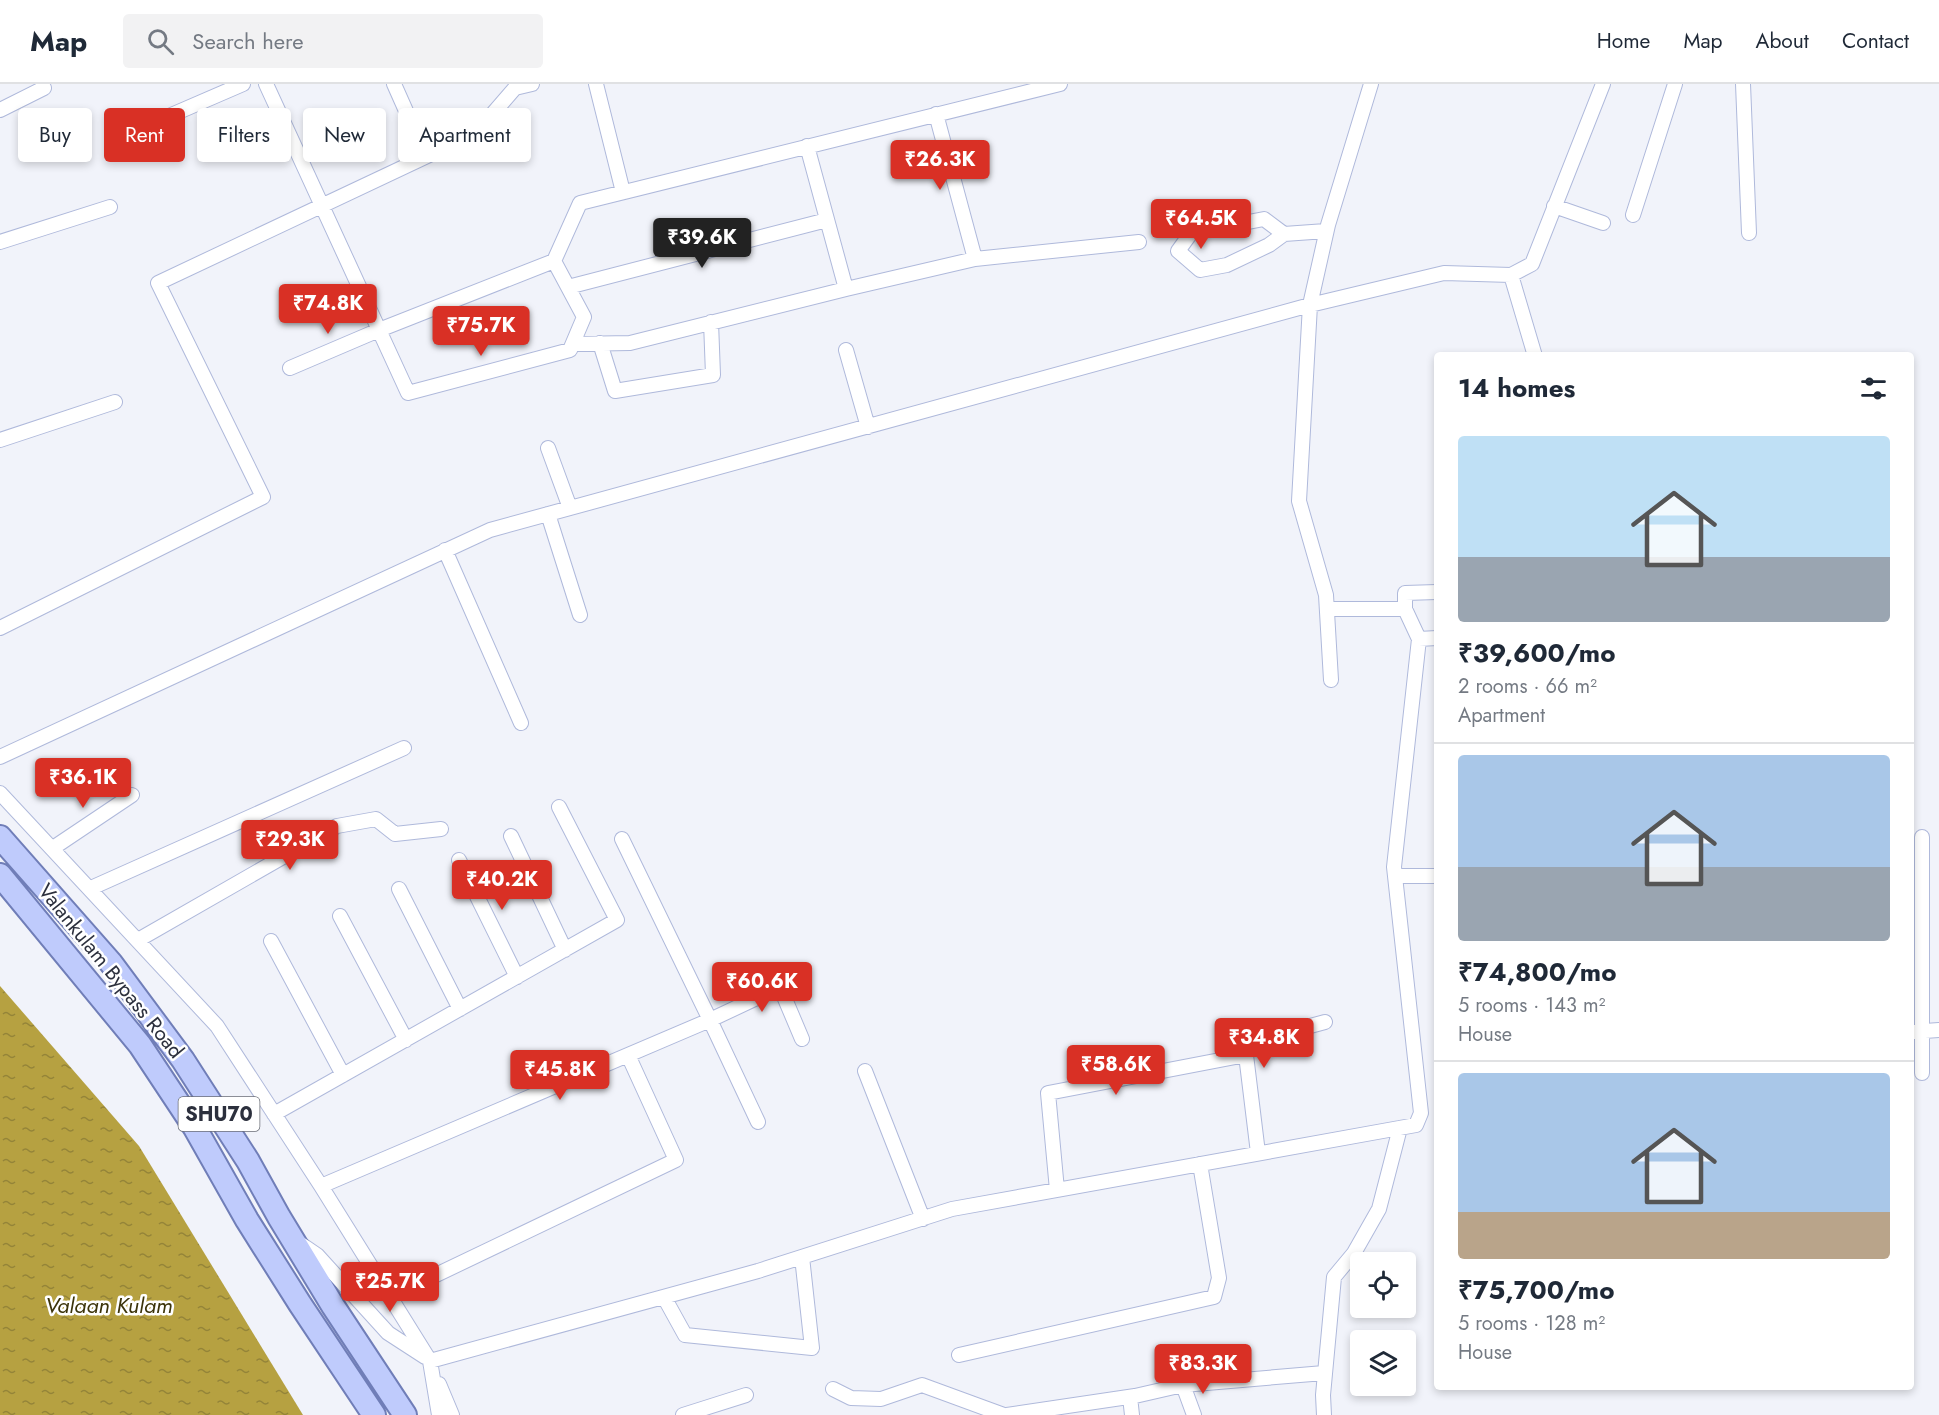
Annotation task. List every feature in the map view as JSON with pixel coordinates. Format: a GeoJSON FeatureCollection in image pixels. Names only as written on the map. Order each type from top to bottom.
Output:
{"type":"FeatureCollection","features":[{"type":"Feature","properties":{"kind":"main road","name":"Valankulam Bypass Road"},"geometry":{"type":"LineString","coordinates":[[0,837],[111,963],[177,1052],[242,1150],[284,1227],[405,1415]]}},
{"type":"Feature","properties":{"kind":"main road","name":"Valankulam Bypass Road"},"geometry":{"type":"LineString","coordinates":[[0,875],[140,1045],[195,1128],[256,1234],[374,1415]]}},
{"type":"Feature","properties":{"kind":"main road"},"geometry":{"type":"LineString","coordinates":[[256,1234],[284,1227]]}},
{"type":"Feature","properties":{"kind":"street"},"geometry":{"type":"LineString","coordinates":[[185,109],[243,84]]}},
{"type":"Feature","properties":{"kind":"street"},"geometry":{"type":"LineString","coordinates":[[266,84],[408,393],[570,350],[584,317],[554,261]]}},
{"type":"Feature","properties":{"kind":"street"},"geometry":{"type":"LineString","coordinates":[[394,84],[405,108]]}},
{"type":"Feature","properties":{"kind":"street"},"geometry":{"type":"LineString","coordinates":[[497,108],[515,86],[532,84]]}},
{"type":"Feature","properties":{"kind":"street"},"geometry":{"type":"LineString","coordinates":[[596,84],[623,192]]}},
{"type":"Feature","properties":{"kind":"street"},"geometry":{"type":"LineString","coordinates":[[290,368],[554,261],[580,203],[1060,84]]}},
{"type":"Feature","properties":{"kind":"street"},"geometry":{"type":"LineString","coordinates":[[1331,680],[1326,595],[1299,501],[1310,305],[1326,231],[1371,84]]}},
{"type":"Feature","properties":{"kind":"street"},"geometry":{"type":"LineString","coordinates":[[0,757],[490,530],[1310,305],[1444,273],[1511,275],[1532,264],[1603,84]]}},
{"type":"Feature","properties":{"kind":"street"},"geometry":{"type":"LineString","coordinates":[[1633,215],[1675,84]]}},
{"type":"Feature","properties":{"kind":"street"},"geometry":{"type":"LineString","coordinates":[[1743,84],[1749,233]]}},
{"type":"Feature","properties":{"kind":"street"},"geometry":{"type":"LineString","coordinates":[[0,110],[44,88]]}},
{"type":"Feature","properties":{"kind":"street"},"geometry":{"type":"LineString","coordinates":[[936,114],[975,259]]}},
{"type":"Feature","properties":{"kind":"street"},"geometry":{"type":"LineString","coordinates":[[807,146],[846,289]]}},
{"type":"Feature","properties":{"kind":"street"},"geometry":{"type":"LineString","coordinates":[[0,628],[263,497],[158,284],[413,162]]}},
{"type":"Feature","properties":{"kind":"street"},"geometry":{"type":"LineString","coordinates":[[1554,206],[1603,223]]}},
{"type":"Feature","properties":{"kind":"street"},"geometry":{"type":"LineString","coordinates":[[0,242],[110,207]]}},
{"type":"Feature","properties":{"kind":"street"},"geometry":{"type":"LineString","coordinates":[[1284,234],[1264,219],[1191,234],[1178,251],[1200,270],[1227,265],[1269,245],[1284,234],[1326,231]]}},
{"type":"Feature","properties":{"kind":"street"},"geometry":{"type":"LineString","coordinates":[[568,287],[827,220]]}},
{"type":"Feature","properties":{"kind":"street"},"geometry":{"type":"LineString","coordinates":[[573,344],[630,343],[975,259],[1139,242]]}},
{"type":"Feature","properties":{"kind":"street"},"geometry":{"type":"LineString","coordinates":[[1511,275],[1534,352]]}},
{"type":"Feature","properties":{"kind":"street"},"geometry":{"type":"LineString","coordinates":[[600,343],[615,391],[713,375],[711,322]]}},
{"type":"Feature","properties":{"kind":"street"},"geometry":{"type":"LineString","coordinates":[[846,350],[868,427]]}},
{"type":"Feature","properties":{"kind":"street"},"geometry":{"type":"LineString","coordinates":[[0,440],[115,402]]}},
{"type":"Feature","properties":{"kind":"street"},"geometry":{"type":"LineString","coordinates":[[548,448],[570,508]]}},
{"type":"Feature","properties":{"kind":"street"},"geometry":{"type":"LineString","coordinates":[[548,514],[580,615]]}},
{"type":"Feature","properties":{"kind":"street"},"geometry":{"type":"LineString","coordinates":[[445,550],[521,723]]}},
{"type":"Feature","properties":{"kind":"street"},"geometry":{"type":"LineString","coordinates":[[284,1227],[317,1255],[388,1333],[430,1360],[664,1297],[802,1257],[952,1209],[1416,1125],[1421,1113],[1395,876],[1419,639],[1405,609],[1405,593],[1434,592]]}},
{"type":"Feature","properties":{"kind":"street"},"geometry":{"type":"LineString","coordinates":[[1327,609],[1405,609]]}},
{"type":"Feature","properties":{"kind":"street"},"geometry":{"type":"LineString","coordinates":[[1419,639],[1434,638]]}},
{"type":"Feature","properties":{"kind":"street"},"geometry":{"type":"LineString","coordinates":[[91,888],[404,747]]}},
{"type":"Feature","properties":{"kind":"street"},"geometry":{"type":"LineString","coordinates":[[0,793],[91,888],[217,1026],[430,1360],[452,1415]]}},
{"type":"Feature","properties":{"kind":"street"},"geometry":{"type":"LineString","coordinates":[[53,848],[132,795]]}},
{"type":"Feature","properties":{"kind":"street"},"geometry":{"type":"LineString","coordinates":[[274,1114],[617,920],[559,807]]}},
{"type":"Feature","properties":{"kind":"street"},"geometry":{"type":"LineString","coordinates":[[138,940],[337,826],[376,819],[395,834],[441,829]]}},
{"type":"Feature","properties":{"kind":"street"},"geometry":{"type":"LineString","coordinates":[[511,836],[565,950]]}},
{"type":"Feature","properties":{"kind":"street"},"geometry":{"type":"LineString","coordinates":[[1922,837],[1916,1031],[1922,1073]]}},
{"type":"Feature","properties":{"kind":"street"},"geometry":{"type":"LineString","coordinates":[[622,839],[758,1122]]}},
{"type":"Feature","properties":{"kind":"street"},"geometry":{"type":"LineString","coordinates":[[459,860],[517,977]]}},
{"type":"Feature","properties":{"kind":"street"},"geometry":{"type":"LineString","coordinates":[[1395,876],[1434,876]]}},
{"type":"Feature","properties":{"kind":"street"},"geometry":{"type":"LineString","coordinates":[[399,889],[460,1009]]}},
{"type":"Feature","properties":{"kind":"street"},"geometry":{"type":"LineString","coordinates":[[340,916],[406,1040]]}},
{"type":"Feature","properties":{"kind":"street"},"geometry":{"type":"LineString","coordinates":[[271,941],[343,1075]]}},
{"type":"Feature","properties":{"kind":"street"},"geometry":{"type":"LineString","coordinates":[[321,1186],[710,1020],[780,987],[802,1039]]}},
{"type":"Feature","properties":{"kind":"street"},"geometry":{"type":"LineString","coordinates":[[1258,1153],[1246,1055],[1251,1041],[1325,1022]]}},
{"type":"Feature","properties":{"kind":"street"},"geometry":{"type":"LineString","coordinates":[[1916,1031],[1939,1030]]}},
{"type":"Feature","properties":{"kind":"street"},"geometry":{"type":"LineString","coordinates":[[390,1297],[676,1160],[627,1055]]}},
{"type":"Feature","properties":{"kind":"street"},"geometry":{"type":"LineString","coordinates":[[1057,1190],[1048,1093],[1246,1055]]}},
{"type":"Feature","properties":{"kind":"street"},"geometry":{"type":"LineString","coordinates":[[865,1071],[923,1219]]}},
{"type":"Feature","properties":{"kind":"street"},"geometry":{"type":"LineString","coordinates":[[1324,1415],[1324,1373],[1334,1277],[1354,1253],[1379,1209],[1400,1128]]}},
{"type":"Feature","properties":{"kind":"street"},"geometry":{"type":"LineString","coordinates":[[959,1355],[1214,1297],[1219,1278],[1200,1164]]}},
{"type":"Feature","properties":{"kind":"street"},"geometry":{"type":"LineString","coordinates":[[664,1297],[685,1335],[812,1348],[802,1257]]}},
{"type":"Feature","properties":{"kind":"street"},"geometry":{"type":"LineString","coordinates":[[430,1360],[439,1415]]}},
{"type":"Feature","properties":{"kind":"street"},"geometry":{"type":"LineString","coordinates":[[833,1389],[851,1398],[881,1399],[922,1385],[1005,1415],[1130,1397],[1183,1384],[1324,1373]]}},
{"type":"Feature","properties":{"kind":"street"},"geometry":{"type":"LineString","coordinates":[[1183,1384],[1194,1415]]}},
{"type":"Feature","properties":{"kind":"street"},"geometry":{"type":"LineString","coordinates":[[683,1415],[746,1395]]}},
{"type":"Feature","properties":{"kind":"street"},"geometry":{"type":"LineString","coordinates":[[1130,1397],[1132,1415]]}},
{"type":"Feature","properties":{"kind":"water","name":"Valaan Kulam"},"geometry":{"type":"Polygon","coordinates":[[[0,986],[139,1146],[303,1415],[0,1415],[0,986]]]}}]}
